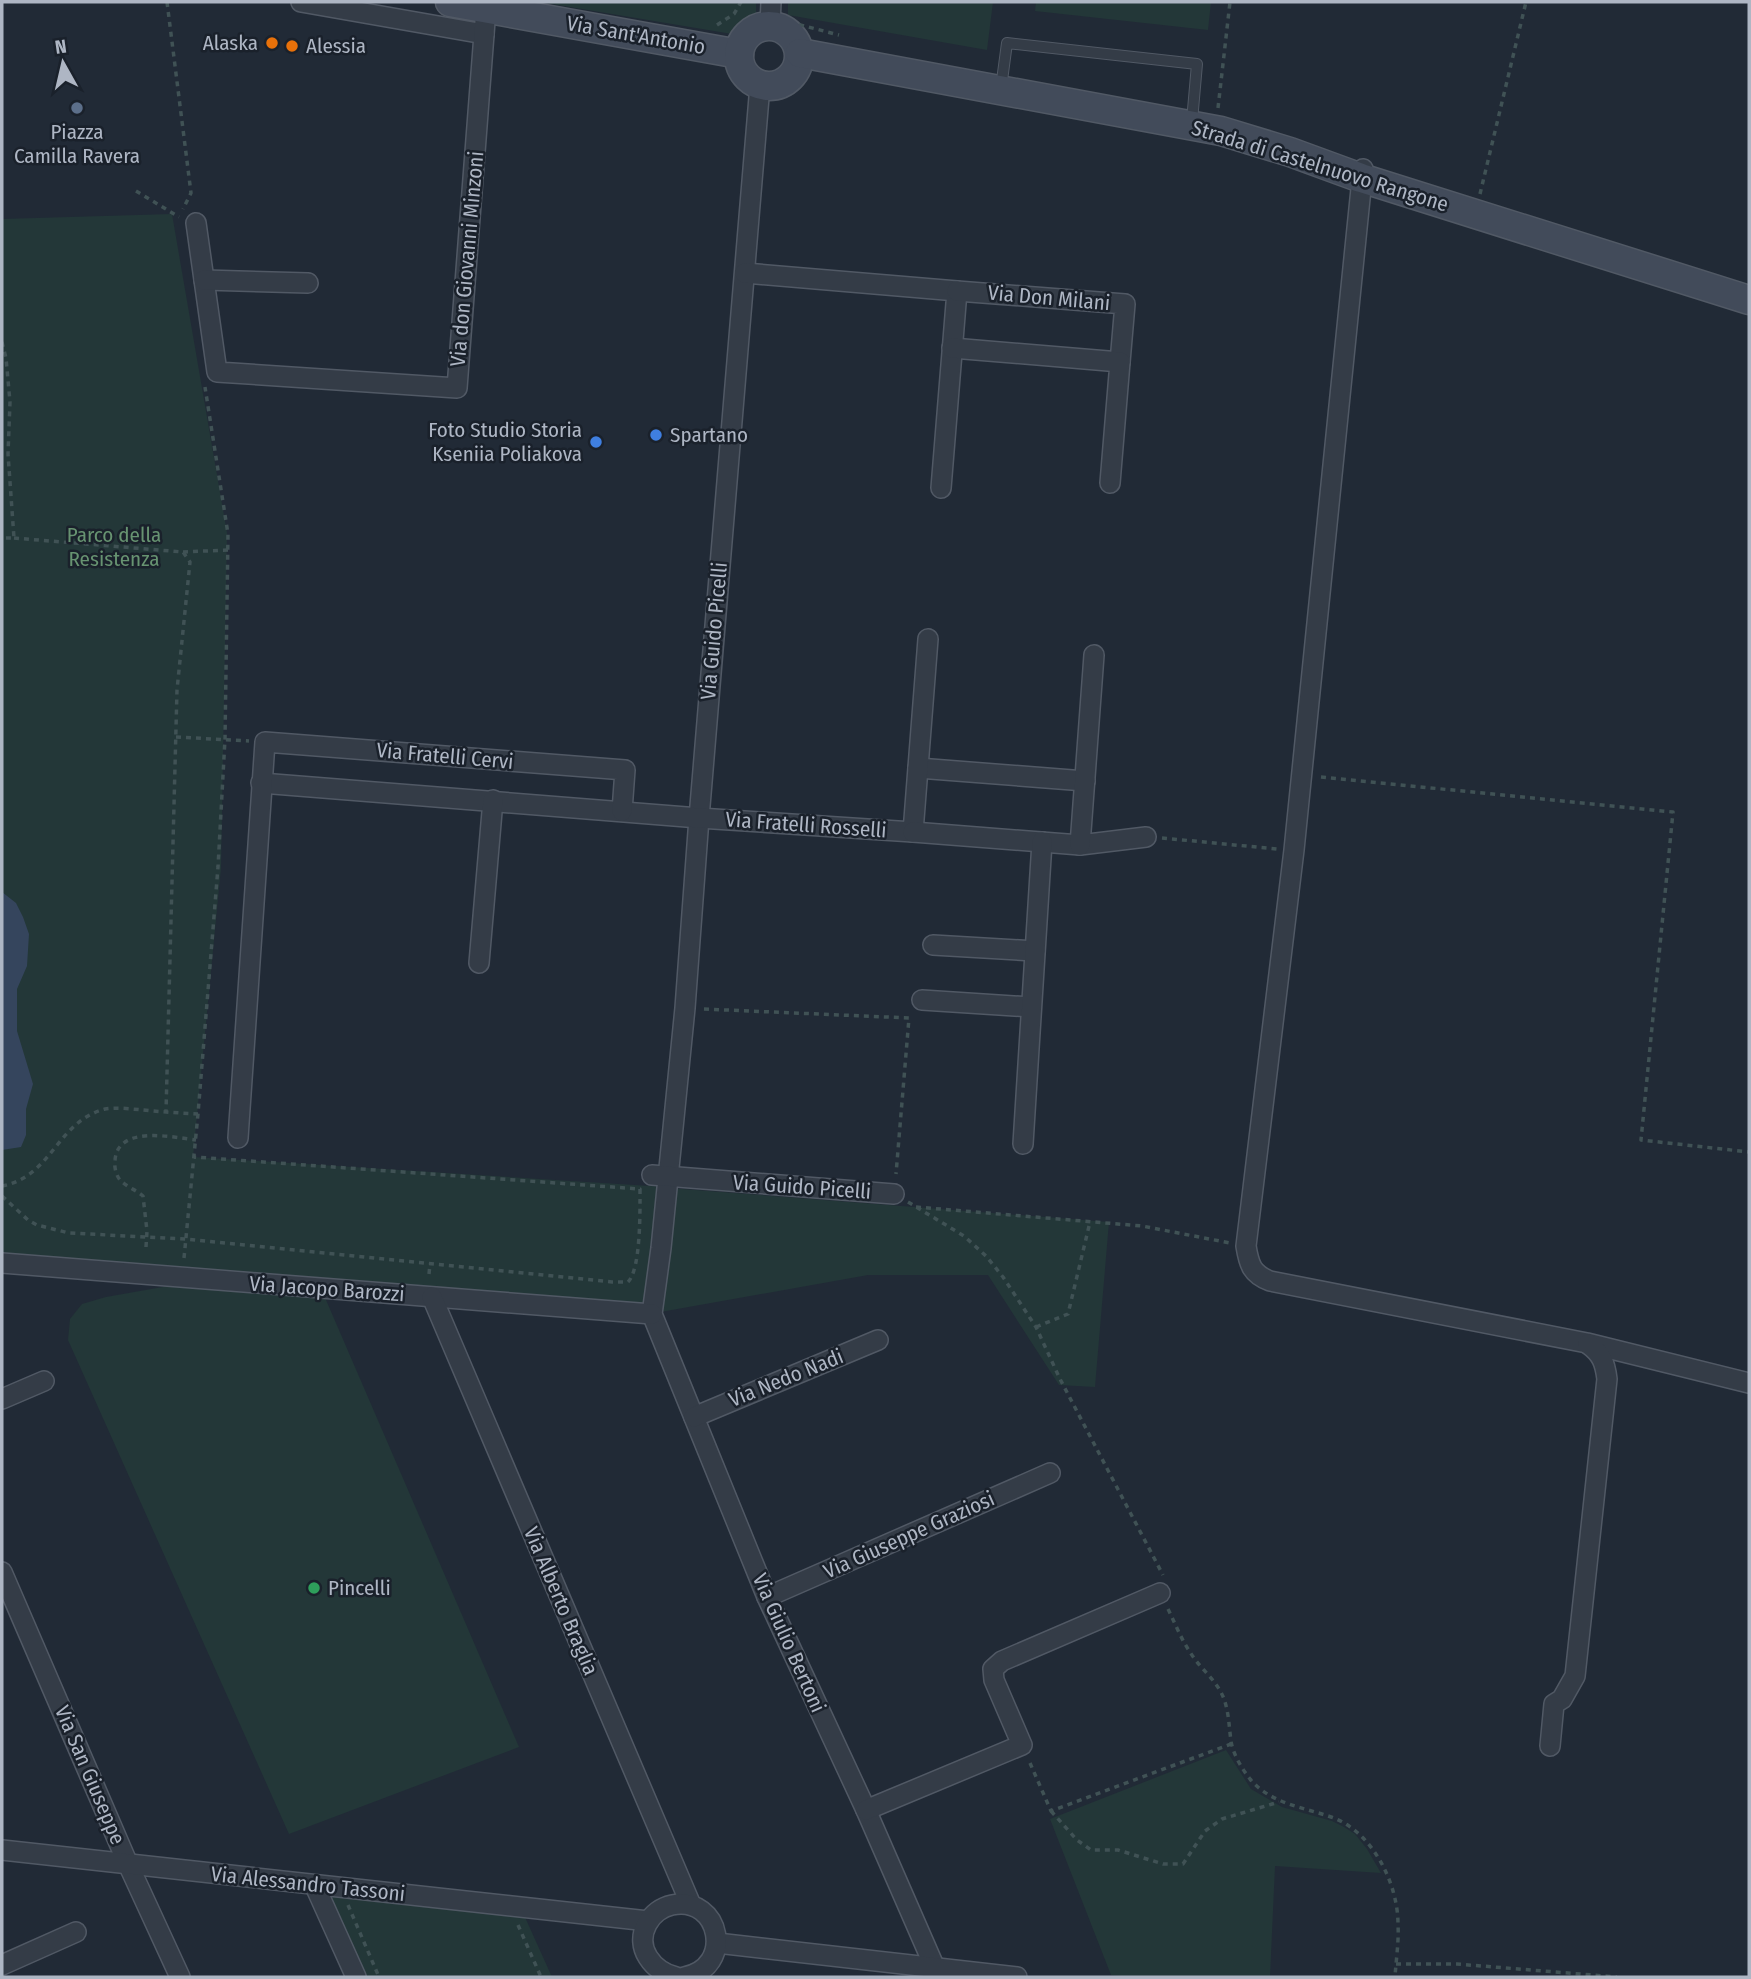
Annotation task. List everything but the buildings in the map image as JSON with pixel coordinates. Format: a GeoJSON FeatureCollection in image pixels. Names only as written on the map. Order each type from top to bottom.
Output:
{"type":"FeatureCollection","features":[{"type":"Feature","properties":{"kind":"main road","name":"Via Sant'Antonio"},"geometry":{"type":"LineString","coordinates":[[450,2],[485,21],[739,54]]}},
{"type":"Feature","properties":{"kind":"main road"},"geometry":{"type":"LineString","coordinates":[[771,14],[793,37],[800,53],[796,72],[789,80],[770,87],[753,82],[742,70],[739,54],[746,37],[771,14]]}},
{"type":"Feature","properties":{"kind":"main road","name":"Strada di Castelnuovo Rangone"},"geometry":{"type":"LineString","coordinates":[[800,53],[1221,131],[1362,171],[1749,300]]}},
{"type":"Feature","properties":{"kind":"street","name":"Via Sant'Antonio"},"geometry":{"type":"LineString","coordinates":[[303,2],[485,21]]}},
{"type":"Feature","properties":{"kind":"street","name":"Via don Giovanni Minzoni"},"geometry":{"type":"LineString","coordinates":[[196,223],[217,372],[457,388],[485,21]]}},
{"type":"Feature","properties":{"kind":"street","name":"Via Guido Picelli"},"geometry":{"type":"LineString","coordinates":[[652,1314],[662,1248],[660,1175],[685,1008],[760,85]]}},
{"type":"Feature","properties":{"kind":"street"},"geometry":{"type":"LineString","coordinates":[[1362,171],[1294,850],[1246,1246],[1251,1268],[1259,1277],[1270,1282],[1587,1343],[1749,1383]]}},
{"type":"Feature","properties":{"kind":"street"},"geometry":{"type":"LineString","coordinates":[[745,274],[957,291],[941,488]]}},
{"type":"Feature","properties":{"kind":"street"},"geometry":{"type":"LineString","coordinates":[[204,281],[308,283]]}},
{"type":"Feature","properties":{"kind":"street","name":"Via Don Milani"},"geometry":{"type":"LineString","coordinates":[[957,291],[1125,304],[1120,362]]}},
{"type":"Feature","properties":{"kind":"street"},"geometry":{"type":"LineString","coordinates":[[952,348],[1120,362],[1110,483]]}},
{"type":"Feature","properties":{"kind":"street","name":"Via Fratelli Rosselli"},"geometry":{"type":"LineString","coordinates":[[913,832],[928,639]]}},
{"type":"Feature","properties":{"kind":"street"},"geometry":{"type":"LineString","coordinates":[[1080,845],[1094,655]]}},
{"type":"Feature","properties":{"kind":"street","name":"Via Fratelli Cervi"},"geometry":{"type":"LineString","coordinates":[[238,1138],[265,742],[625,770],[622,811]]}},
{"type":"Feature","properties":{"kind":"street"},"geometry":{"type":"LineString","coordinates":[[918,768],[1084,781]]}},
{"type":"Feature","properties":{"kind":"street","name":"Via Fratelli Cervi"},"geometry":{"type":"LineString","coordinates":[[261,783],[699,818]]}},
{"type":"Feature","properties":{"kind":"street","name":"Via Fratelli Cervi"},"geometry":{"type":"LineString","coordinates":[[479,963],[493,800]]}},
{"type":"Feature","properties":{"kind":"street","name":"Via Fratelli Rosselli"},"geometry":{"type":"LineString","coordinates":[[699,818],[1080,845],[1146,837]]}},
{"type":"Feature","properties":{"kind":"street"},"geometry":{"type":"LineString","coordinates":[[1023,1143],[1042,842]]}},
{"type":"Feature","properties":{"kind":"street"},"geometry":{"type":"LineString","coordinates":[[933,945],[1035,951]]}},
{"type":"Feature","properties":{"kind":"street"},"geometry":{"type":"LineString","coordinates":[[922,1000],[1031,1007]]}},
{"type":"Feature","properties":{"kind":"street","name":"Via Guido Picelli"},"geometry":{"type":"LineString","coordinates":[[660,1175],[894,1194]]}},
{"type":"Feature","properties":{"kind":"street","name":"Via Jacopo Barozzi"},"geometry":{"type":"LineString","coordinates":[[2,1263],[652,1314]]}},
{"type":"Feature","properties":{"kind":"street","name":"Via Alberto Braglia"},"geometry":{"type":"LineString","coordinates":[[432,1297],[691,1905]]}},
{"type":"Feature","properties":{"kind":"street","name":"Via Giulio Bertoni"},"geometry":{"type":"LineString","coordinates":[[652,1314],[767,1597],[866,1810],[935,1968]]}},
{"type":"Feature","properties":{"kind":"street","name":"Via Nedo Nadi"},"geometry":{"type":"LineString","coordinates":[[694,1417],[878,1340]]}},
{"type":"Feature","properties":{"kind":"street"},"geometry":{"type":"LineString","coordinates":[[1550,1746],[1554,1704],[1562,1699],[1575,1676],[1607,1380],[1603,1358],[1587,1343]]}},
{"type":"Feature","properties":{"kind":"street"},"geometry":{"type":"LineString","coordinates":[[2,1399],[44,1381]]}},
{"type":"Feature","properties":{"kind":"street","name":"Via Giuseppe Graziosi"},"geometry":{"type":"LineString","coordinates":[[767,1597],[1050,1473]]}},
{"type":"Feature","properties":{"kind":"street","name":"Via San Giuseppe"},"geometry":{"type":"LineString","coordinates":[[2,1572],[128,1864],[180,1977]]}},
{"type":"Feature","properties":{"kind":"street"},"geometry":{"type":"LineString","coordinates":[[866,1810],[1022,1745],[993,1680],[993,1669],[1002,1661],[1160,1593]]}},
{"type":"Feature","properties":{"kind":"street","name":"Via Alessandro Tassoni"},"geometry":{"type":"LineString","coordinates":[[2,1850],[614,1918],[646,1928]]}},
{"type":"Feature","properties":{"kind":"street"},"geometry":{"type":"LineString","coordinates":[[315,1886],[356,1977]]}},
{"type":"Feature","properties":{"kind":"street"},"geometry":{"type":"LineString","coordinates":[[676,1977],[655,1968],[644,1947],[646,1928],[657,1912],[667,1906],[679,1904],[691,1905],[702,1911],[716,1931],[717,1943],[708,1965],[687,1977]]}},
{"type":"Feature","properties":{"kind":"street"},"geometry":{"type":"LineString","coordinates":[[2,1965],[76,1932]]}},
{"type":"Feature","properties":{"kind":"street"},"geometry":{"type":"LineString","coordinates":[[717,1943],[908,1971],[935,1968],[1017,1977]]}},
{"type":"Feature","properties":{"kind":"lane"},"geometry":{"type":"LineString","coordinates":[[1000,89],[1007,43],[1196,65],[1191,125]]}},
{"type":"Feature","properties":{"kind":"path"},"geometry":{"type":"LineString","coordinates":[[136,191],[179,217],[191,193],[167,2]]}},
{"type":"Feature","properties":{"kind":"path"},"geometry":{"type":"LineString","coordinates":[[709,29],[734,14],[741,2]]}},
{"type":"Feature","properties":{"kind":"path"},"geometry":{"type":"LineString","coordinates":[[1218,111],[1230,2]]}},
{"type":"Feature","properties":{"kind":"path"},"geometry":{"type":"LineString","coordinates":[[1478,200],[1526,2]]}},
{"type":"Feature","properties":{"kind":"path"},"geometry":{"type":"LineString","coordinates":[[2,342],[10,402],[9,454],[14,538]]}},
{"type":"Feature","properties":{"kind":"path"},"geometry":{"type":"LineString","coordinates":[[184,1251],[196,1140],[218,867],[225,739],[228,534],[205,387]]}},
{"type":"Feature","properties":{"kind":"path"},"geometry":{"type":"LineString","coordinates":[[2,538],[183,552],[228,550]]}},
{"type":"Feature","properties":{"kind":"path"},"geometry":{"type":"LineString","coordinates":[[166,1112],[177,690],[190,562],[183,552]]}},
{"type":"Feature","properties":{"kind":"path"},"geometry":{"type":"LineString","coordinates":[[176,737],[225,739]]}},
{"type":"Feature","properties":{"kind":"path"},"geometry":{"type":"LineString","coordinates":[[1301,775],[1673,812],[1641,1140],[1749,1152]]}},
{"type":"Feature","properties":{"kind":"path"},"geometry":{"type":"LineString","coordinates":[[1146,837],[1294,850]]}},
{"type":"Feature","properties":{"kind":"path"},"geometry":{"type":"LineString","coordinates":[[699,1009],[909,1017],[894,1194],[964,1236],[986,1256],[1036,1327],[1060,1379],[1171,1590],[1160,1593],[1190,1653],[1209,1675],[1224,1699],[1231,1743],[1248,1777],[1280,1801],[1346,1823],[1372,1847],[1383,1864],[1393,1892],[1398,1922],[1395,1977]]}},
{"type":"Feature","properties":{"kind":"path"},"geometry":{"type":"LineString","coordinates":[[2,1186],[26,1177],[41,1166],[61,1138],[76,1124],[95,1113],[123,1108],[198,1114]]}},
{"type":"Feature","properties":{"kind":"path"},"geometry":{"type":"LineString","coordinates":[[146,1247],[143,1196],[118,1178],[114,1165],[115,1154],[122,1142],[149,1135],[196,1140]]}},
{"type":"Feature","properties":{"kind":"path"},"geometry":{"type":"LineString","coordinates":[[2,1196],[28,1220],[69,1233],[185,1239],[612,1282],[628,1282],[633,1277],[637,1262],[640,1189],[194,1157]]}},
{"type":"Feature","properties":{"kind":"path"},"geometry":{"type":"LineString","coordinates":[[916,1207],[1142,1226],[1246,1246]]}},
{"type":"Feature","properties":{"kind":"path"},"geometry":{"type":"LineString","coordinates":[[1036,1327],[1068,1314],[1090,1222]]}},
{"type":"Feature","properties":{"kind":"path"},"geometry":{"type":"LineString","coordinates":[[429,1274],[430,1264]]}},
{"type":"Feature","properties":{"kind":"path"},"geometry":{"type":"LineString","coordinates":[[1051,1811],[1231,1743]]}},
{"type":"Feature","properties":{"kind":"path"},"geometry":{"type":"LineString","coordinates":[[1022,1745],[1051,1811],[1077,1840],[1091,1850],[1118,1850],[1163,1864],[1183,1864],[1205,1831],[1222,1819],[1280,1801]]}},
{"type":"Feature","properties":{"kind":"path"},"geometry":{"type":"LineString","coordinates":[[341,1888],[379,1977]]}},
{"type":"Feature","properties":{"kind":"path"},"geometry":{"type":"LineString","coordinates":[[510,1907],[541,1977]]}},
{"type":"Feature","properties":{"kind":"path"},"geometry":{"type":"LineString","coordinates":[[1396,1964],[1457,1964],[1617,1977]]}},
{"type":"Feature","properties":{"kind":"green space"},"geometry":{"type":"Polygon","coordinates":[[[540,2],[756,2],[756,15],[742,22],[732,34],[540,2]]]}},
{"type":"Feature","properties":{"kind":"green space"},"geometry":{"type":"Polygon","coordinates":[[[788,2],[993,2],[987,50],[788,15],[788,2]]]}},
{"type":"Feature","properties":{"kind":"green space"},"geometry":{"type":"Polygon","coordinates":[[[1036,2],[1211,2],[1208,30],[1035,11],[1036,2]]]}},
{"type":"Feature","properties":{"kind":"green space","name":"Parco della Resistenza"},"geometry":{"type":"Polygon","coordinates":[[[172,214],[227,533],[221,868],[193,1157],[666,1187],[650,1312],[2,1261],[2,219],[172,214]]]}},
{"type":"Feature","properties":{"kind":"green space"},"geometry":{"type":"Polygon","coordinates":[[[669,1188],[1109,1222],[1095,1387],[1059,1385],[988,1275],[868,1275],[655,1313],[669,1188]]]}},
{"type":"Feature","properties":{"kind":"green space","name":"Pincelli"},"geometry":{"type":"Polygon","coordinates":[[[174,1285],[323,1293],[519,1747],[289,1834],[68,1340],[70,1319],[82,1304],[174,1285]]]}},
{"type":"Feature","properties":{"kind":"green space"},"geometry":{"type":"Polygon","coordinates":[[[1226,1750],[1251,1789],[1282,1807],[1332,1821],[1355,1834],[1381,1873],[1275,1866],[1270,1977],[1111,1975],[1050,1819],[1226,1750]]]}},
{"type":"Feature","properties":{"kind":"green space"},"geometry":{"type":"Polygon","coordinates":[[[325,1891],[524,1915],[552,1977],[364,1977],[325,1891]]]}},
{"type":"Feature","properties":{"kind":"water"},"geometry":{"type":"Polygon","coordinates":[[[2,892],[16,903],[29,934],[27,966],[17,989],[17,1031],[33,1084],[26,1109],[26,1135],[21,1147],[2,1150],[2,892]]]}},
{"type":"Feature","properties":{"kind":"place","name":"Alaska"},"geometry":{"type":"Point","coordinates":[272,43]}},
{"type":"Feature","properties":{"kind":"place","name":"Alessia"},"geometry":{"type":"Point","coordinates":[292,46]}},
{"type":"Feature","properties":{"kind":"place","name":"Piazza Camilla Ravera"},"geometry":{"type":"Point","coordinates":[77,108]}},
{"type":"Feature","properties":{"kind":"place","name":"Spartano"},"geometry":{"type":"Point","coordinates":[656,435]}},
{"type":"Feature","properties":{"kind":"place","name":"Foto Studio Storia Kseniia Poliakova"},"geometry":{"type":"Point","coordinates":[596,442]}},
{"type":"Feature","properties":{"kind":"place","name":"Pincelli"},"geometry":{"type":"Point","coordinates":[314,1588]}}]}
